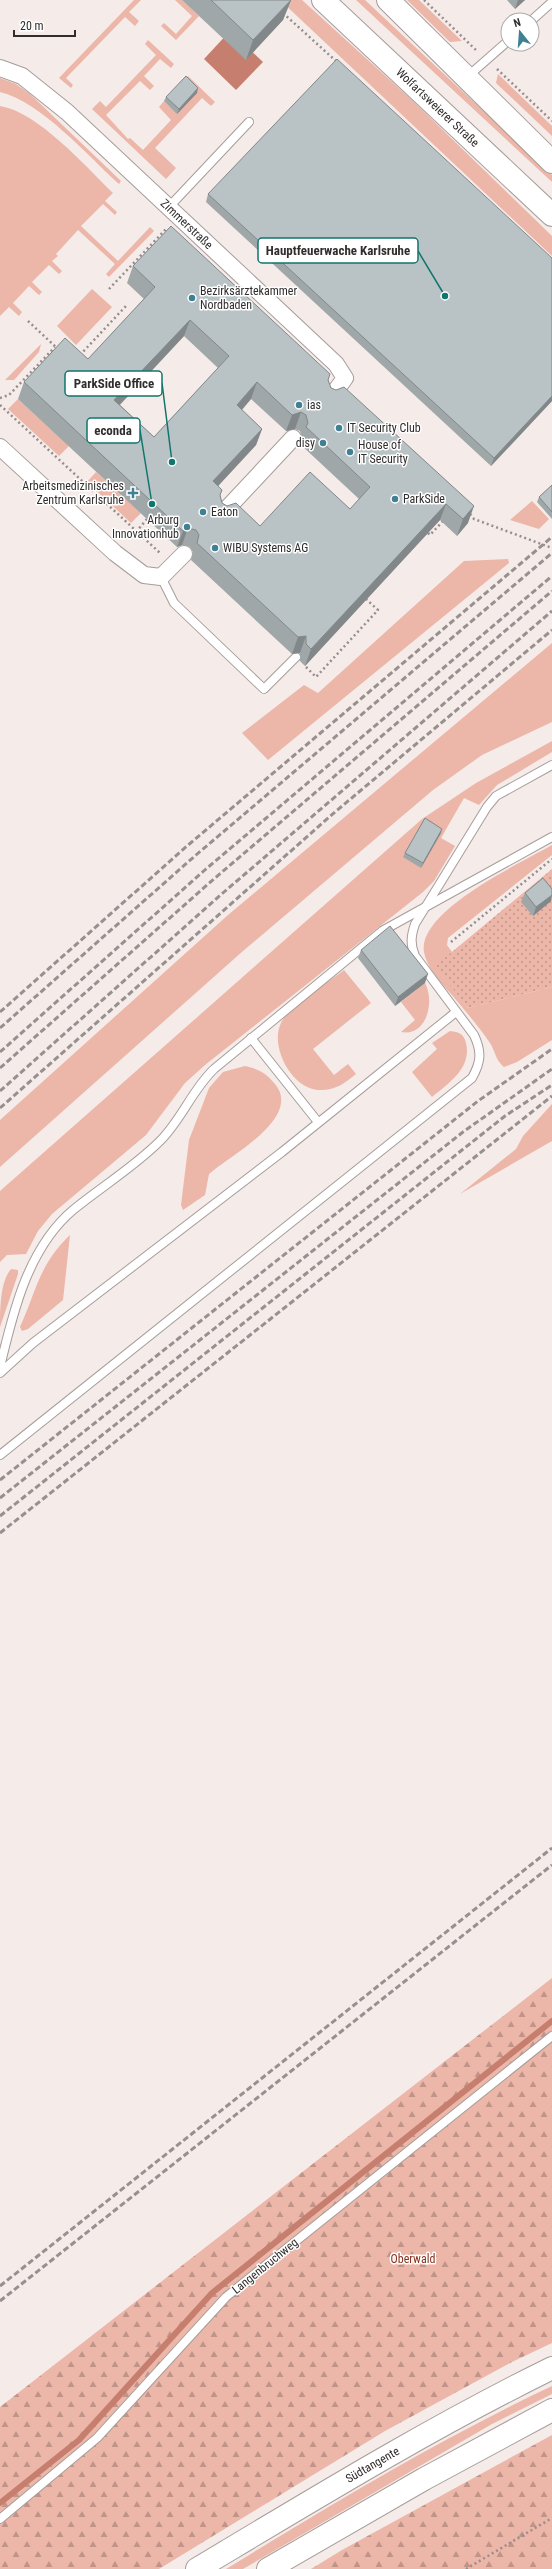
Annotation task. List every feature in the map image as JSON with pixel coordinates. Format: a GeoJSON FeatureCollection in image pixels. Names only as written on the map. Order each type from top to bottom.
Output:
{"type":"FeatureCollection","features":[{"type":"Feature","properties":{"kind":"main road","name":"Wolfartsweierer Straße"},"geometry":{"type":"LineString","coordinates":[[323,0],[552,215]]}},
{"type":"Feature","properties":{"kind":"main road"},"geometry":{"type":"LineString","coordinates":[[388,0],[465,79],[552,162]]}},
{"type":"Feature","properties":{"kind":"main road","name":"Südtangente"},"geometry":{"type":"LineString","coordinates":[[197,2569],[403,2446],[483,2402],[552,2368]]}},
{"type":"Feature","properties":{"kind":"main road"},"geometry":{"type":"LineString","coordinates":[[268,2569],[424,2478],[552,2410]]}},
{"type":"Feature","properties":{"kind":"street","name":"Zimmerstraße"},"geometry":{"type":"LineString","coordinates":[[0,68],[22,76],[67,112],[172,213],[336,364],[345,378],[331,397]]}},
{"type":"Feature","properties":{"kind":"street"},"geometry":{"type":"LineString","coordinates":[[223,513],[293,438]]}},
{"type":"Feature","properties":{"kind":"street"},"geometry":{"type":"LineString","coordinates":[[0,447],[115,553],[144,575],[161,577],[184,554]]}},
{"type":"Feature","properties":{"kind":"lane"},"geometry":{"type":"LineString","coordinates":[[540,13],[552,2]]}},
{"type":"Feature","properties":{"kind":"lane"},"geometry":{"type":"LineString","coordinates":[[465,79],[500,47]]}},
{"type":"Feature","properties":{"kind":"lane"},"geometry":{"type":"LineString","coordinates":[[172,213],[249,122]]}},
{"type":"Feature","properties":{"kind":"lane"},"geometry":{"type":"LineString","coordinates":[[161,577],[174,603],[264,689],[295,658]]}},
{"type":"Feature","properties":{"kind":"lane"},"geometry":{"type":"LineString","coordinates":[[0,1455],[472,1078],[480,1063],[480,1048],[474,1035],[426,974],[411,945],[415,924],[487,806],[496,796],[552,765]]}},
{"type":"Feature","properties":{"kind":"lane"},"geometry":{"type":"LineString","coordinates":[[0,1367],[9,1330],[26,1281],[48,1236],[72,1211],[160,1141],[180,1116],[201,1082],[251,1038],[382,931],[552,837]]}},
{"type":"Feature","properties":{"kind":"lane"},"geometry":{"type":"LineString","coordinates":[[0,1372],[32,1343],[318,1122],[456,1012]]}},
{"type":"Feature","properties":{"kind":"lane"},"geometry":{"type":"LineString","coordinates":[[251,1038],[318,1122]]}},
{"type":"Feature","properties":{"kind":"lane","name":"Langenbruchweg"},"geometry":{"type":"LineString","coordinates":[[0,2519],[97,2438],[226,2297],[552,2036]]}},
{"type":"Feature","properties":{"kind":"path"},"geometry":{"type":"LineString","coordinates":[[424,0],[552,121]]}},
{"type":"Feature","properties":{"kind":"path"},"geometry":{"type":"LineString","coordinates":[[282,11],[339,64]]}},
{"type":"Feature","properties":{"kind":"path"},"geometry":{"type":"LineString","coordinates":[[109,289],[172,213]]}},
{"type":"Feature","properties":{"kind":"path"},"geometry":{"type":"LineString","coordinates":[[78,357],[126,306]]}},
{"type":"Feature","properties":{"kind":"path"},"geometry":{"type":"LineString","coordinates":[[28,321],[61,352]]}},
{"type":"Feature","properties":{"kind":"path"},"geometry":{"type":"LineString","coordinates":[[0,398],[9,395],[55,347]]}},
{"type":"Feature","properties":{"kind":"path"},"geometry":{"type":"LineString","coordinates":[[0,405],[173,565]]}},
{"type":"Feature","properties":{"kind":"path"},"geometry":{"type":"LineString","coordinates":[[463,518],[468,512],[474,519],[552,548]]}},
{"type":"Feature","properties":{"kind":"path"},"geometry":{"type":"LineString","coordinates":[[428,533],[430,535],[449,514]]}},
{"type":"Feature","properties":{"kind":"path"},"geometry":{"type":"LineString","coordinates":[[136,532],[148,520]]}},
{"type":"Feature","properties":{"kind":"path"},"geometry":{"type":"LineString","coordinates":[[295,658],[316,677],[378,610],[366,599]]}},
{"type":"Feature","properties":{"kind":"path"},"geometry":{"type":"LineString","coordinates":[[451,942],[552,859]]}},
{"type":"Feature","properties":{"kind":"path"},"geometry":{"type":"LineString","coordinates":[[466,2569],[552,2518]]}},
{"type":"Feature","properties":{"kind":"green space"},"geometry":{"type":"Polygon","coordinates":[[[134,0],[141,0],[129,12],[139,21],[135,26],[125,17],[66,78],[73,85],[71,88],[59,78],[134,0]]]}},
{"type":"Feature","properties":{"kind":"green space"},"geometry":{"type":"Polygon","coordinates":[[[175,0],[182,0],[199,16],[176,40],[161,26],[164,23],[176,34],[192,16],[175,0]]]}},
{"type":"Feature","properties":{"kind":"green space"},"geometry":{"type":"Polygon","coordinates":[[[280,0],[302,0],[413,101],[552,236],[552,256],[280,0]]]}},
{"type":"Feature","properties":{"kind":"green space"},"geometry":{"type":"Polygon","coordinates":[[[356,0],[365,0],[552,175],[552,182],[356,0]]]}},
{"type":"Feature","properties":{"kind":"green space"},"geometry":{"type":"Polygon","coordinates":[[[407,0],[419,0],[462,41],[450,42],[407,0]]]}},
{"type":"Feature","properties":{"kind":"green space"},"geometry":{"type":"Polygon","coordinates":[[[148,40],[174,64],[171,68],[160,59],[144,76],[154,86],[150,90],[140,81],[106,115],[128,139],[130,138],[143,150],[171,120],[159,107],[164,101],[177,113],[184,81],[188,76],[215,102],[211,106],[202,98],[155,148],[176,168],[166,179],[92,109],[100,101],[106,107],[156,55],[145,44],[148,40]]]}},
{"type":"Feature","properties":{"kind":"green space"},"geometry":{"type":"Polygon","coordinates":[[[498,74],[552,126],[552,136],[496,83],[498,74]]]}},
{"type":"Feature","properties":{"kind":"green space"},"geometry":{"type":"Polygon","coordinates":[[[0,78],[16,84],[30,94],[121,181],[119,184],[63,131],[47,118],[31,106],[15,97],[0,92],[0,78]]]}},
{"type":"Feature","properties":{"kind":"green space"},"geometry":{"type":"Polygon","coordinates":[[[0,106],[15,110],[30,118],[45,129],[75,155],[113,193],[105,201],[117,212],[115,215],[103,204],[81,226],[118,261],[150,227],[154,231],[109,277],[106,274],[115,264],[78,230],[56,254],[58,256],[52,261],[62,271],[59,274],[49,265],[32,282],[42,292],[39,295],[29,286],[13,303],[22,312],[19,316],[9,307],[0,316],[0,106]]]}},
{"type":"Feature","properties":{"kind":"green space"},"geometry":{"type":"Polygon","coordinates":[[[92,289],[112,307],[76,345],[57,326],[92,289]]]}},
{"type":"Feature","properties":{"kind":"green space"},"geometry":{"type":"Polygon","coordinates":[[[41,344],[39,352],[14,380],[5,380],[41,344]]]}},
{"type":"Feature","properties":{"kind":"green space"},"geometry":{"type":"Polygon","coordinates":[[[18,399],[69,446],[59,456],[8,409],[18,399]]]}},
{"type":"Feature","properties":{"kind":"green space"},"geometry":{"type":"Polygon","coordinates":[[[96,472],[141,513],[131,523],[87,482],[96,472]]]}},
{"type":"Feature","properties":{"kind":"green space"},"geometry":{"type":"Polygon","coordinates":[[[532,501],[549,519],[539,529],[510,520],[532,501]]]}},
{"type":"Feature","properties":{"kind":"green space"},"geometry":{"type":"Polygon","coordinates":[[[508,559],[509,563],[268,760],[242,733],[304,685],[318,693],[464,561],[508,559]]]}},
{"type":"Feature","properties":{"kind":"green space"},"geometry":{"type":"Polygon","coordinates":[[[552,643],[552,722],[482,755],[433,790],[243,951],[0,1167],[0,1120],[228,915],[552,643]]]}},
{"type":"Feature","properties":{"kind":"green space"},"geometry":{"type":"Polygon","coordinates":[[[552,741],[552,752],[497,785],[479,805],[464,798],[441,838],[455,846],[434,881],[423,892],[205,1065],[185,1083],[146,1135],[52,1214],[38,1231],[26,1254],[7,1255],[0,1262],[0,1191],[422,819],[476,783],[552,741]]]}},
{"type":"Feature","properties":{"kind":"green space"},"geometry":{"type":"Polygon","coordinates":[[[552,845],[552,855],[448,938],[447,945],[452,952],[436,966],[468,1008],[552,987],[552,1040],[517,1062],[504,1067],[499,1062],[484,1034],[430,967],[424,952],[426,936],[437,921],[453,905],[496,876],[552,845]]]}},
{"type":"Feature","properties":{"kind":"green space"},"geometry":{"type":"Polygon","coordinates":[[[552,869],[552,987],[468,1008],[435,966],[552,869]]]}},
{"type":"Feature","properties":{"kind":"green space"},"geometry":{"type":"Polygon","coordinates":[[[344,970],[371,1003],[313,1049],[334,1075],[348,1064],[356,1074],[344,1083],[331,1089],[321,1090],[311,1088],[301,1083],[293,1076],[286,1066],[278,1044],[278,1033],[281,1023],[285,1017],[300,1002],[344,970]]]}},
{"type":"Feature","properties":{"kind":"green space"},"geometry":{"type":"Polygon","coordinates":[[[425,983],[428,990],[429,1008],[423,1023],[417,1029],[410,1032],[401,1032],[415,1020],[401,1002],[425,983]]]}},
{"type":"Feature","properties":{"kind":"green space"},"geometry":{"type":"Polygon","coordinates":[[[450,1031],[458,1033],[464,1037],[467,1052],[466,1060],[458,1074],[432,1097],[412,1072],[437,1049],[432,1043],[450,1031]]]}},
{"type":"Feature","properties":{"kind":"green space"},"geometry":{"type":"Polygon","coordinates":[[[245,1066],[262,1072],[275,1084],[281,1096],[280,1109],[273,1121],[262,1133],[209,1174],[205,1195],[183,1210],[181,1205],[189,1140],[209,1088],[223,1072],[245,1066]]]}},
{"type":"Feature","properties":{"kind":"green space"},"geometry":{"type":"Polygon","coordinates":[[[552,1104],[552,1141],[460,1194],[516,1149],[523,1136],[552,1104]]]}},
{"type":"Feature","properties":{"kind":"green space"},"geometry":{"type":"Polygon","coordinates":[[[70,1235],[63,1300],[28,1329],[22,1331],[20,1327],[39,1279],[51,1257],[70,1235]]]}},
{"type":"Feature","properties":{"kind":"green space"},"geometry":{"type":"Polygon","coordinates":[[[11,1269],[18,1270],[18,1274],[0,1327],[3,1288],[7,1274],[11,1269]]]}},
{"type":"Feature","properties":{"kind":"green space","name":"Oberwald"},"geometry":{"type":"Polygon","coordinates":[[[552,1978],[552,2343],[512,2362],[385,2431],[159,2569],[0,2569],[0,2407],[552,1978]]]}},
{"type":"Feature","properties":{"kind":"green space"},"geometry":{"type":"Polygon","coordinates":[[[552,2386],[552,2394],[492,2424],[243,2569],[226,2569],[387,2473],[510,2406],[552,2386]]]}},
{"type":"Feature","properties":{"kind":"green space"},"geometry":{"type":"Polygon","coordinates":[[[552,2435],[552,2569],[311,2569],[342,2550],[552,2435]]]}},
{"type":"Feature","properties":{"kind":"shaded area"},"geometry":{"type":"Polygon","coordinates":[[[230,31],[263,62],[236,90],[204,59],[230,31]]]}},
{"type":"Feature","properties":{"kind":"building"},"geometry":{"type":"Polygon","coordinates":[[[211,0],[291,0],[253,40],[211,0]]]}},
{"type":"Feature","properties":{"kind":"building"},"geometry":{"type":"Polygon","coordinates":[[[337,59],[552,258],[552,396],[494,458],[208,194],[337,59]]]}},
{"type":"Feature","properties":{"kind":"building"},"geometry":{"type":"Polygon","coordinates":[[[186,76],[198,88],[179,109],[166,97],[186,76]]]}},
{"type":"Feature","properties":{"kind":"building"},"geometry":{"type":"Polygon","coordinates":[[[171,226],[330,374],[328,380],[331,388],[336,390],[344,387],[474,506],[463,519],[446,504],[311,649],[306,644],[306,636],[298,637],[197,543],[199,535],[196,530],[188,528],[183,531],[24,382],[65,338],[88,359],[155,287],[133,266],[171,226]],[[190,320],[114,400],[154,437],[229,356],[190,320]],[[257,382],[237,405],[262,429],[213,481],[222,490],[220,495],[222,503],[227,506],[236,503],[260,526],[310,472],[350,509],[370,487],[306,427],[308,423],[306,415],[301,412],[292,415],[257,382]]]}},
{"type":"Feature","properties":{"kind":"building"},"geometry":{"type":"Polygon","coordinates":[[[552,485],[552,512],[539,497],[552,485]]]}},
{"type":"Feature","properties":{"kind":"building"},"geometry":{"type":"Polygon","coordinates":[[[425,818],[442,829],[423,863],[405,853],[425,818]]]}},
{"type":"Feature","properties":{"kind":"building"},"geometry":{"type":"Polygon","coordinates":[[[543,878],[552,889],[552,895],[536,907],[525,893],[543,878]]]}},
{"type":"Feature","properties":{"kind":"building"},"geometry":{"type":"Polygon","coordinates":[[[390,926],[428,974],[398,997],[361,950],[390,926]]]}},
{"type":"Feature","properties":{"kind":"waterway"},"geometry":{"type":"LineString","coordinates":[[0,2503],[79,2440],[212,2293],[552,2021]]}},
{"type":"Feature","properties":{"kind":"railway"},"geometry":{"type":"LineString","coordinates":[[0,1012],[187,846],[552,537]]}},
{"type":"Feature","properties":{"kind":"railway"},"geometry":{"type":"LineString","coordinates":[[0,1028],[196,855],[552,553]]}},
{"type":"Feature","properties":{"kind":"railway"},"geometry":{"type":"LineString","coordinates":[[0,1052],[206,869],[552,576]]}},
{"type":"Feature","properties":{"kind":"railway"},"geometry":{"type":"LineString","coordinates":[[0,1068],[215,878],[552,591]]}},
{"type":"Feature","properties":{"kind":"railway"},"geometry":{"type":"LineString","coordinates":[[0,1091],[224,892],[552,611]]}},
{"type":"Feature","properties":{"kind":"railway"},"geometry":{"type":"LineString","coordinates":[[0,1108],[335,812],[552,630]]}},
{"type":"Feature","properties":{"kind":"railway"},"geometry":{"type":"LineString","coordinates":[[0,1480],[478,1101],[552,1049]]}},
{"type":"Feature","properties":{"kind":"railway"},"geometry":{"type":"LineString","coordinates":[[0,1498],[463,1132],[552,1069]]}},
{"type":"Feature","properties":{"kind":"railway"},"geometry":{"type":"LineString","coordinates":[[0,1516],[505,1116],[552,1085]]}},
{"type":"Feature","properties":{"kind":"railway"},"geometry":{"type":"LineString","coordinates":[[0,1533],[552,1096]]}},
{"type":"Feature","properties":{"kind":"railway"},"geometry":{"type":"LineString","coordinates":[[0,2286],[552,1848]]}},
{"type":"Feature","properties":{"kind":"railway"},"geometry":{"type":"LineString","coordinates":[[0,2301],[552,1865]]}},
{"type":"Feature","properties":{"kind":"place","name":"Hauptfeuerwache Karlsruhe"},"geometry":{"type":"Point","coordinates":[445,296]}},
{"type":"Feature","properties":{"kind":"place","name":"Bezirksärztekammer Nordbaden"},"geometry":{"type":"Point","coordinates":[192,298]}},
{"type":"Feature","properties":{"kind":"place","name":"ias"},"geometry":{"type":"Point","coordinates":[299,405]}},
{"type":"Feature","properties":{"kind":"place","name":"IT Security Club"},"geometry":{"type":"Point","coordinates":[339,428]}},
{"type":"Feature","properties":{"kind":"place","name":"disy"},"geometry":{"type":"Point","coordinates":[323,443]}},
{"type":"Feature","properties":{"kind":"place","name":"House of IT Security"},"geometry":{"type":"Point","coordinates":[350,452]}},
{"type":"Feature","properties":{"kind":"place","name":"ParkSide Office"},"geometry":{"type":"Point","coordinates":[172,462]}},
{"type":"Feature","properties":{"kind":"place","name":"Arbeitsmedizinisches Zentrum Karlsruhe"},"geometry":{"type":"Point","coordinates":[133,493]}},
{"type":"Feature","properties":{"kind":"place","name":"ParkSide"},"geometry":{"type":"Point","coordinates":[395,499]}},
{"type":"Feature","properties":{"kind":"place","name":"econda"},"geometry":{"type":"Point","coordinates":[152,504]}},
{"type":"Feature","properties":{"kind":"place","name":"Eaton"},"geometry":{"type":"Point","coordinates":[203,512]}},
{"type":"Feature","properties":{"kind":"place","name":"Arburg Innovationhub"},"geometry":{"type":"Point","coordinates":[187,527]}},
{"type":"Feature","properties":{"kind":"place","name":"WIBU Systems AG"},"geometry":{"type":"Point","coordinates":[215,548]}}]}
